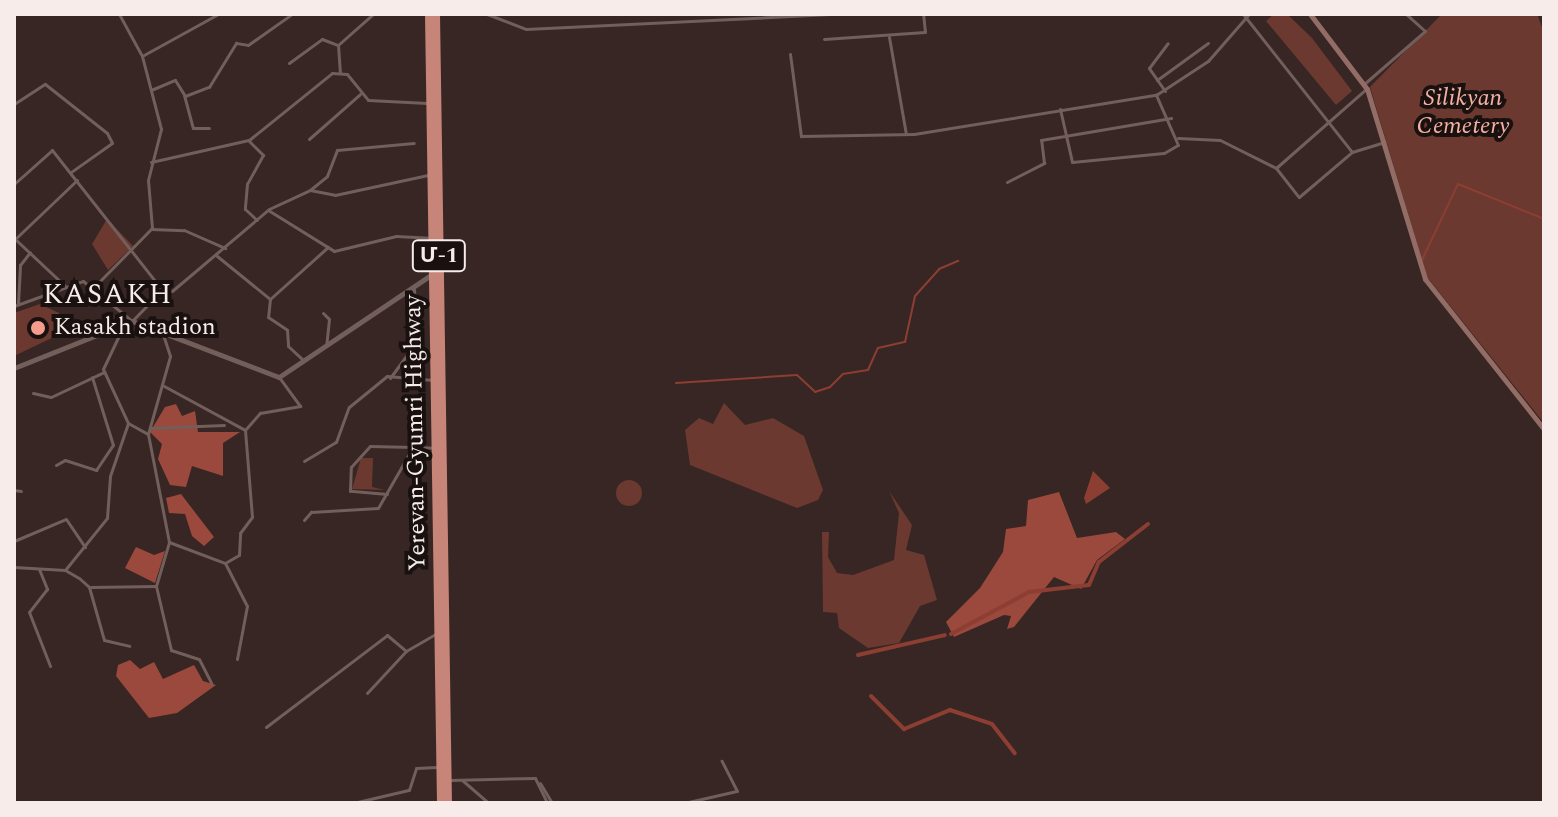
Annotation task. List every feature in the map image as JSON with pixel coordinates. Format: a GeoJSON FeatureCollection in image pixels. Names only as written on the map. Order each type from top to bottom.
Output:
{"type":"FeatureCollection","features":[{"type":"Feature","properties":{"kind":"highway","name":"Yerevan-Gyumri Highway"},"geometry":{"type":"LineString","coordinates":[[429,14],[433,63],[441,803]]}},
{"type":"Feature","properties":{"kind":"highway","name":"Yerevan-Gyumri Highway"},"geometry":{"type":"LineString","coordinates":[[436,14],[431,104],[433,272],[448,803]]}},
{"type":"Feature","properties":{"kind":"main road"},"geometry":{"type":"LineString","coordinates":[[1310,14],[1365,86],[1385,141],[1425,279],[1544,429]]}},
{"type":"Feature","properties":{"kind":"street"},"geometry":{"type":"LineString","coordinates":[[119,14],[142,56],[161,129],[151,162],[151,229]]}},
{"type":"Feature","properties":{"kind":"street"},"geometry":{"type":"LineString","coordinates":[[142,56],[218,14]]}},
{"type":"Feature","properties":{"kind":"street"},"geometry":{"type":"LineString","coordinates":[[184,95],[209,87],[236,43],[248,45],[291,14]]}},
{"type":"Feature","properties":{"kind":"street"},"geometry":{"type":"LineString","coordinates":[[338,45],[373,14]]}},
{"type":"Feature","properties":{"kind":"street"},"geometry":{"type":"LineString","coordinates":[[487,14],[526,29],[831,14]]}},
{"type":"Feature","properties":{"kind":"street"},"geometry":{"type":"LineString","coordinates":[[824,39],[889,37],[925,32],[923,14]]}},
{"type":"Feature","properties":{"kind":"street"},"geometry":{"type":"LineString","coordinates":[[1276,168],[1425,31],[1406,14]]}},
{"type":"Feature","properties":{"kind":"street"},"geometry":{"type":"LineString","coordinates":[[790,54],[801,136],[906,134],[1156,95],[1208,61],[1246,15],[1327,124],[1352,152]]}},
{"type":"Feature","properties":{"kind":"street"},"geometry":{"type":"LineString","coordinates":[[889,37],[906,134]]}},
{"type":"Feature","properties":{"kind":"street"},"geometry":{"type":"LineString","coordinates":[[289,63],[322,39],[338,45]]}},
{"type":"Feature","properties":{"kind":"street"},"geometry":{"type":"LineString","coordinates":[[1165,91],[1149,68],[1168,43]]}},
{"type":"Feature","properties":{"kind":"street"},"geometry":{"type":"LineString","coordinates":[[1157,80],[1208,43]]}},
{"type":"Feature","properties":{"kind":"street"},"geometry":{"type":"LineString","coordinates":[[338,45],[340,73],[360,94],[431,104]]}},
{"type":"Feature","properties":{"kind":"street"},"geometry":{"type":"LineString","coordinates":[[151,162],[249,140],[340,73]]}},
{"type":"Feature","properties":{"kind":"street"},"geometry":{"type":"LineString","coordinates":[[151,90],[175,80],[184,95],[193,128],[209,128]]}},
{"type":"Feature","properties":{"kind":"street"},"geometry":{"type":"LineString","coordinates":[[14,104],[45,84],[107,133],[112,143],[71,172]]}},
{"type":"Feature","properties":{"kind":"street"},"geometry":{"type":"LineString","coordinates":[[309,139],[360,94]]}},
{"type":"Feature","properties":{"kind":"street"},"geometry":{"type":"LineString","coordinates":[[1060,109],[1072,162],[1164,153],[1178,145],[1171,118],[1156,95]]}},
{"type":"Feature","properties":{"kind":"street"},"geometry":{"type":"LineString","coordinates":[[1007,182],[1044,163],[1041,140],[1171,118]]}},
{"type":"Feature","properties":{"kind":"street"},"geometry":{"type":"LineString","coordinates":[[1178,138],[1220,140],[1276,168],[1299,197],[1352,152],[1385,141]]}},
{"type":"Feature","properties":{"kind":"street"},"geometry":{"type":"LineString","coordinates":[[249,140],[263,155],[247,184],[245,209],[257,220]]}},
{"type":"Feature","properties":{"kind":"street"},"geometry":{"type":"LineString","coordinates":[[162,290],[172,291],[268,210],[310,190],[327,176],[337,150],[414,143]]}},
{"type":"Feature","properties":{"kind":"street"},"geometry":{"type":"LineString","coordinates":[[14,184],[49,149],[133,246],[162,290]]}},
{"type":"Feature","properties":{"kind":"street"},"geometry":{"type":"LineString","coordinates":[[310,190],[335,195],[432,175]]}},
{"type":"Feature","properties":{"kind":"street"},"geometry":{"type":"LineString","coordinates":[[66,287],[15,240],[77,180]]}},
{"type":"Feature","properties":{"kind":"street"},"geometry":{"type":"LineString","coordinates":[[268,210],[328,247],[433,238]]}},
{"type":"Feature","properties":{"kind":"street"},"geometry":{"type":"LineString","coordinates":[[94,287],[151,229],[184,230],[225,248]]}},
{"type":"Feature","properties":{"kind":"street"},"geometry":{"type":"LineString","coordinates":[[304,361],[288,346],[287,330],[268,317],[270,299],[328,247]]}},
{"type":"Feature","properties":{"kind":"street"},"geometry":{"type":"LineString","coordinates":[[30,252],[20,262],[16,305],[83,281],[132,321],[263,377],[279,377],[414,289],[433,272]]}},
{"type":"Feature","properties":{"kind":"street"},"geometry":{"type":"LineString","coordinates":[[217,256],[270,299]]}},
{"type":"Feature","properties":{"kind":"street"},"geometry":{"type":"LineString","coordinates":[[414,289],[434,296]]}},
{"type":"Feature","properties":{"kind":"street"},"geometry":{"type":"LineString","coordinates":[[304,461],[336,442],[349,407],[390,378],[417,341],[414,289]]}},
{"type":"Feature","properties":{"kind":"street"},"geometry":{"type":"LineString","coordinates":[[14,368],[122,329],[162,290]]}},
{"type":"Feature","properties":{"kind":"street"},"geometry":{"type":"LineString","coordinates":[[323,313],[329,319],[326,346]]}},
{"type":"Feature","properties":{"kind":"street"},"geometry":{"type":"LineString","coordinates":[[33,393],[51,397],[104,372],[122,329]]}},
{"type":"Feature","properties":{"kind":"street"},"geometry":{"type":"LineString","coordinates":[[162,332],[170,356],[148,434],[169,542],[156,586],[171,650],[199,659],[211,683]]}},
{"type":"Feature","properties":{"kind":"street"},"geometry":{"type":"LineString","coordinates":[[104,372],[128,423],[148,434]]}},
{"type":"Feature","properties":{"kind":"street"},"geometry":{"type":"LineString","coordinates":[[56,465],[65,460],[93,471],[113,445],[92,377]]}},
{"type":"Feature","properties":{"kind":"street"},"geometry":{"type":"LineString","coordinates":[[225,563],[239,555],[240,533],[252,517],[245,430],[260,413],[300,406],[279,377]]}},
{"type":"Feature","properties":{"kind":"street"},"geometry":{"type":"LineString","coordinates":[[390,378],[435,380]]}},
{"type":"Feature","properties":{"kind":"street"},"geometry":{"type":"LineString","coordinates":[[164,386],[209,407],[224,425]]}},
{"type":"Feature","properties":{"kind":"street"},"geometry":{"type":"LineString","coordinates":[[65,570],[86,548],[107,518],[110,476],[128,423]]}},
{"type":"Feature","properties":{"kind":"street"},"geometry":{"type":"LineString","coordinates":[[150,428],[224,425],[245,430]]}},
{"type":"Feature","properties":{"kind":"street"},"geometry":{"type":"LineString","coordinates":[[388,494],[350,491],[351,467],[370,446],[438,449]]}},
{"type":"Feature","properties":{"kind":"street"},"geometry":{"type":"LineString","coordinates":[[304,520],[311,512],[378,508],[413,447]]}},
{"type":"Feature","properties":{"kind":"street"},"geometry":{"type":"LineString","coordinates":[[14,490],[21,491]]}},
{"type":"Feature","properties":{"kind":"street"},"geometry":{"type":"LineString","coordinates":[[14,541],[66,519],[86,548]]}},
{"type":"Feature","properties":{"kind":"street"},"geometry":{"type":"LineString","coordinates":[[169,542],[225,563],[247,606],[237,659]]}},
{"type":"Feature","properties":{"kind":"street"},"geometry":{"type":"LineString","coordinates":[[14,567],[65,570],[89,587],[156,586]]}},
{"type":"Feature","properties":{"kind":"street"},"geometry":{"type":"LineString","coordinates":[[39,569],[47,589],[29,612],[50,666]]}},
{"type":"Feature","properties":{"kind":"street"},"geometry":{"type":"LineString","coordinates":[[89,587],[101,636],[110,646],[129,646]]}},
{"type":"Feature","properties":{"kind":"street"},"geometry":{"type":"LineString","coordinates":[[367,693],[406,651],[439,627]]}},
{"type":"Feature","properties":{"kind":"street"},"geometry":{"type":"LineString","coordinates":[[266,727],[387,635],[406,651]]}},
{"type":"Feature","properties":{"kind":"street"},"geometry":{"type":"LineString","coordinates":[[684,803],[737,791],[722,761]]}},
{"type":"Feature","properties":{"kind":"street"},"geometry":{"type":"LineString","coordinates":[[353,803],[409,790],[416,768],[441,767]]}},
{"type":"Feature","properties":{"kind":"street"},"geometry":{"type":"LineString","coordinates":[[462,780],[488,803]]}},
{"type":"Feature","properties":{"kind":"street"},"geometry":{"type":"LineString","coordinates":[[447,781],[540,783],[549,803]]}},
{"type":"Feature","properties":{"kind":"green space"},"geometry":{"type":"Polygon","coordinates":[[[1274,14],[1287,14],[1312,38],[1352,91],[1336,105],[1266,21],[1274,14]]]}},
{"type":"Feature","properties":{"kind":"green space","name":"Silikyan Cemetery"},"geometry":{"type":"Polygon","coordinates":[[[1442,14],[1537,14],[1544,32],[1544,423],[1427,277],[1370,87],[1442,14]]]}},
{"type":"Feature","properties":{"kind":"green space"},"geometry":{"type":"Polygon","coordinates":[[[107,219],[133,246],[108,270],[92,244],[107,219]]]}},
{"type":"Feature","properties":{"kind":"green space","name":"Kasakh stadion"},"geometry":{"type":"Polygon","coordinates":[[[40,304],[59,313],[60,334],[14,356],[14,313],[40,304]]]}},
{"type":"Feature","properties":{"kind":"green space"},"geometry":{"type":"Polygon","coordinates":[[[724,403],[745,425],[773,418],[804,436],[823,490],[818,500],[797,508],[690,465],[685,430],[699,418],[713,424],[724,403]]]}},
{"type":"Feature","properties":{"kind":"green space"},"geometry":{"type":"Polygon","coordinates":[[[361,458],[373,458],[372,487],[385,490],[352,489],[361,458]]]}},
{"type":"Feature","properties":{"kind":"green space"},"geometry":{"type":"Polygon","coordinates":[[[629,480],[638,484],[642,493],[638,502],[629,506],[620,502],[616,493],[620,484],[629,480]]]}},
{"type":"Feature","properties":{"kind":"green space"},"geometry":{"type":"Polygon","coordinates":[[[889,491],[912,525],[906,550],[924,555],[937,600],[920,606],[899,643],[868,648],[839,628],[837,613],[823,612],[822,532],[829,532],[828,557],[837,573],[853,575],[894,560],[899,513],[889,491]]]}},
{"type":"Feature","properties":{"kind":"shaded area"},"geometry":{"type":"Polygon","coordinates":[[[176,404],[182,416],[195,411],[198,432],[240,432],[223,443],[223,476],[192,466],[186,487],[170,485],[158,459],[162,444],[150,432],[165,407],[176,404]]]}},
{"type":"Feature","properties":{"kind":"shaded area"},"geometry":{"type":"Polygon","coordinates":[[[1093,471],[1110,488],[1086,504],[1084,498],[1093,471]]]}},
{"type":"Feature","properties":{"kind":"shaded area"},"geometry":{"type":"Polygon","coordinates":[[[1059,492],[1077,538],[1116,532],[1125,539],[1097,560],[1081,589],[1054,577],[1014,627],[1007,629],[1011,616],[1004,615],[954,637],[946,622],[980,588],[1003,552],[1006,529],[1026,526],[1028,500],[1059,492]]]}},
{"type":"Feature","properties":{"kind":"shaded area"},"geometry":{"type":"Polygon","coordinates":[[[181,494],[214,537],[204,546],[192,536],[185,514],[169,513],[166,498],[181,494]]]}},
{"type":"Feature","properties":{"kind":"shaded area"},"geometry":{"type":"Polygon","coordinates":[[[136,547],[154,555],[165,551],[155,583],[125,568],[136,547]]]}},
{"type":"Feature","properties":{"kind":"shaded area"},"geometry":{"type":"Polygon","coordinates":[[[130,660],[140,669],[154,662],[163,679],[194,665],[203,681],[216,685],[177,713],[149,718],[116,676],[118,665],[130,660]]]}},
{"type":"Feature","properties":{"kind":"waterway"},"geometry":{"type":"LineString","coordinates":[[1422,260],[1458,184],[1544,219]]}},
{"type":"Feature","properties":{"kind":"waterway"},"geometry":{"type":"LineString","coordinates":[[676,383],[797,375],[815,392],[830,387],[843,374],[868,370],[878,348],[905,342],[915,296],[939,269],[958,261]]}},
{"type":"Feature","properties":{"kind":"waterway"},"geometry":{"type":"LineString","coordinates":[[951,634],[1029,592],[1089,585],[1099,562],[1148,524]]}},
{"type":"Feature","properties":{"kind":"waterway"},"geometry":{"type":"LineString","coordinates":[[858,655],[945,635]]}},
{"type":"Feature","properties":{"kind":"waterway"},"geometry":{"type":"LineString","coordinates":[[871,696],[904,729],[950,710],[992,724],[1015,753]]}},
{"type":"Feature","properties":{"kind":"place","name":"Kasakh stadion"},"geometry":{"type":"Point","coordinates":[38,328]}},
{"type":"Feature","properties":{"kind":"district","name":"KASAKH"},"geometry":{"type":"Point","coordinates":[108,295]}}]}
